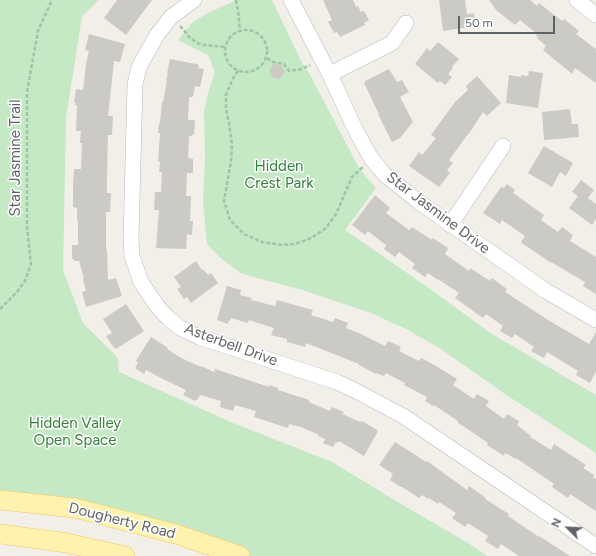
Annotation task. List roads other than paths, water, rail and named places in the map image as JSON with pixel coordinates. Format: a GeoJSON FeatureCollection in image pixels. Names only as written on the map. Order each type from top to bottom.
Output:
{"type":"FeatureCollection","features":[{"type":"Feature","properties":{"kind":"main road","name":"Dougherty Road"},"geometry":{"type":"LineString","coordinates":[[0,500],[75,508],[176,534],[240,556]]}},
{"type":"Feature","properties":{"kind":"main road"},"geometry":{"type":"LineString","coordinates":[[0,534],[67,543],[125,556]]}},
{"type":"Feature","properties":{"kind":"street","name":"Asterbell Drive"},"geometry":{"type":"LineString","coordinates":[[194,0],[171,17],[157,35],[139,67],[135,84],[130,239],[132,256],[141,282],[157,306],[180,328],[199,337],[337,382],[403,416],[596,546]]}},
{"type":"Feature","properties":{"kind":"street","name":"Star Jasmine Drive"},"geometry":{"type":"LineString","coordinates":[[290,0],[330,75],[356,131],[371,158],[385,174],[418,202],[450,225],[546,291],[596,320]]}},
{"type":"Feature","properties":{"kind":"street"},"geometry":{"type":"LineString","coordinates":[[577,0],[596,15]]}},
{"type":"Feature","properties":{"kind":"street"},"geometry":{"type":"LineString","coordinates":[[330,75],[392,43],[406,23]]}},
{"type":"Feature","properties":{"kind":"street"},"geometry":{"type":"LineString","coordinates":[[450,225],[503,146]]}},
{"type":"Feature","properties":{"kind":"park label","name":"Hidden Crest Park"},"geometry":{"type":"Point","coordinates":[279,176]}},
{"type":"Feature","properties":{"kind":"park label","name":"Hidden Valley Open Space"},"geometry":{"type":"Point","coordinates":[75,432]}}]}
